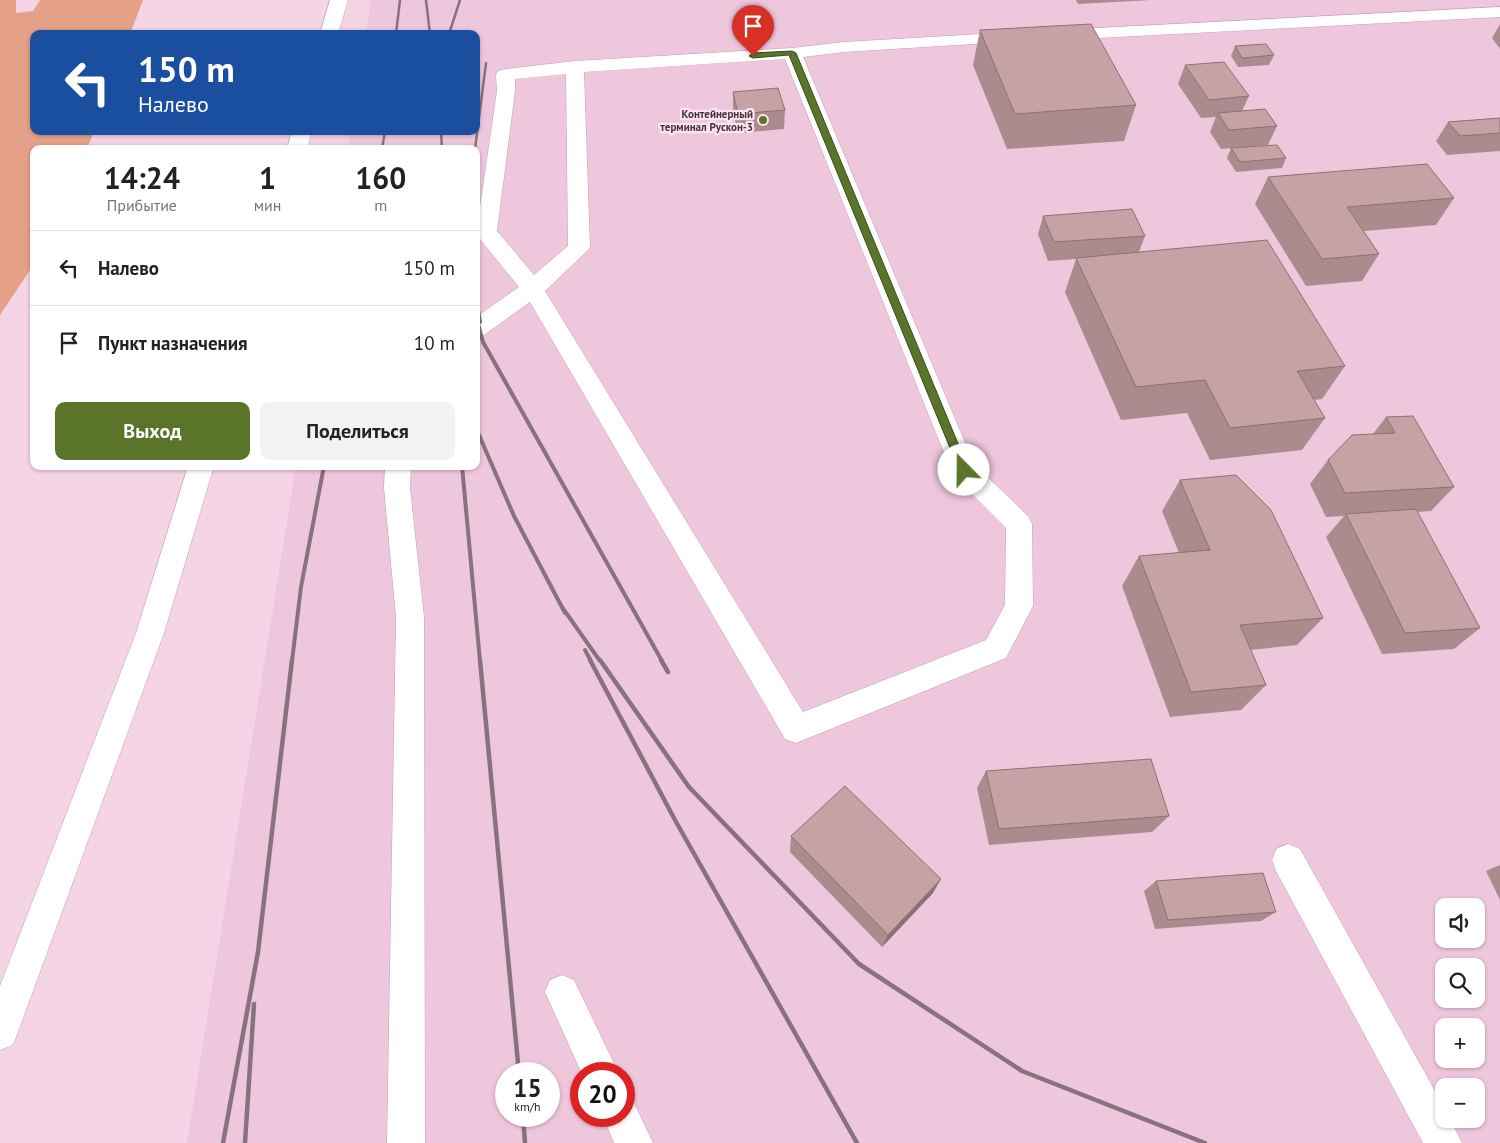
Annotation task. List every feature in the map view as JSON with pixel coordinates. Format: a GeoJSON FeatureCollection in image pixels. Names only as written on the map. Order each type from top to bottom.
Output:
{"type":"FeatureCollection","features":[{"type":"Feature","properties":{"kind":"street"},"geometry":{"type":"LineString","coordinates":[[330,30],[339,0]]}},
{"type":"Feature","properties":{"kind":"street"},"geometry":{"type":"LineString","coordinates":[[792,53],[964,470],[1019,524],[1019,606],[996,649],[796,729],[533,289],[486,232],[506,91],[505,75],[575,68],[792,53],[844,47],[1500,12]]}},
{"type":"Feature","properties":{"kind":"street"},"geometry":{"type":"LineString","coordinates":[[480,325],[533,289],[579,248],[575,68]]}},
{"type":"Feature","properties":{"kind":"street"},"geometry":{"type":"LineString","coordinates":[[0,1032],[150,633],[200,470]]}},
{"type":"Feature","properties":{"kind":"street"},"geometry":{"type":"LineString","coordinates":[[398,470],[397,488],[410,617],[406,1143]]}},
{"type":"Feature","properties":{"kind":"street"},"geometry":{"type":"LineString","coordinates":[[1288,860],[1443,1143]]}},
{"type":"Feature","properties":{"kind":"street"},"geometry":{"type":"LineString","coordinates":[[562,992],[595,1062]]}},
{"type":"Feature","properties":{"kind":"street"},"geometry":{"type":"LineString","coordinates":[[626,1127],[634,1143]]}},
{"type":"Feature","properties":{"kind":"shaded area"},"geometry":{"type":"Polygon","coordinates":[[[0,0],[16,0],[16,13],[33,11],[40,0],[143,0],[132,30],[30,30],[30,135],[92,135],[89,145],[30,145],[30,270],[0,315],[0,0]]]}},
{"type":"Feature","properties":{"kind":"shaded area"},"geometry":{"type":"Polygon","coordinates":[[[371,0],[1500,0],[1500,1143],[187,1143],[295,470],[480,470],[480,145],[348,145],[349,135],[480,135],[480,30],[367,30],[371,0]]]}},
{"type":"Feature","properties":{"kind":"building"},"geometry":{"type":"Polygon","coordinates":[[[1091,24],[1136,105],[1015,114],[980,30],[1091,24]]]}},
{"type":"Feature","properties":{"kind":"building"},"geometry":{"type":"Polygon","coordinates":[[[1266,44],[1274,55],[1242,58],[1235,46],[1266,44]]]}},
{"type":"Feature","properties":{"kind":"building"},"geometry":{"type":"Polygon","coordinates":[[[1224,62],[1249,96],[1209,100],[1185,65],[1224,62]]]}},
{"type":"Feature","properties":{"kind":"building"},"geometry":{"type":"Polygon","coordinates":[[[778,88],[785,110],[738,114],[733,92],[778,88]]]}},
{"type":"Feature","properties":{"kind":"building"},"geometry":{"type":"Polygon","coordinates":[[[1265,109],[1277,126],[1229,130],[1218,113],[1265,109]]]}},
{"type":"Feature","properties":{"kind":"building"},"geometry":{"type":"Polygon","coordinates":[[[1500,118],[1500,133],[1460,136],[1448,122],[1500,118]]]}},
{"type":"Feature","properties":{"kind":"building"},"geometry":{"type":"Polygon","coordinates":[[[1277,145],[1286,158],[1240,162],[1231,148],[1277,145]]]}},
{"type":"Feature","properties":{"kind":"building"},"geometry":{"type":"Polygon","coordinates":[[[1427,164],[1454,198],[1347,207],[1379,254],[1322,259],[1268,177],[1427,164]]]}},
{"type":"Feature","properties":{"kind":"building"},"geometry":{"type":"Polygon","coordinates":[[[1132,209],[1145,236],[1054,242],[1043,216],[1132,209]]]}},
{"type":"Feature","properties":{"kind":"building"},"geometry":{"type":"Polygon","coordinates":[[[1267,240],[1345,366],[1297,371],[1325,418],[1230,428],[1205,380],[1136,387],[1076,258],[1267,240]]]}},
{"type":"Feature","properties":{"kind":"building"},"geometry":{"type":"Polygon","coordinates":[[[1413,416],[1454,487],[1345,493],[1328,460],[1352,435],[1395,433],[1386,417],[1413,416]]]}},
{"type":"Feature","properties":{"kind":"building"},"geometry":{"type":"Polygon","coordinates":[[[1236,475],[1271,510],[1323,618],[1240,625],[1266,685],[1191,692],[1139,556],[1210,550],[1180,480],[1236,475]]]}},
{"type":"Feature","properties":{"kind":"building"},"geometry":{"type":"Polygon","coordinates":[[[1416,509],[1480,628],[1405,633],[1346,514],[1416,509]]]}},
{"type":"Feature","properties":{"kind":"building"},"geometry":{"type":"Polygon","coordinates":[[[1151,759],[1169,816],[999,829],[986,771],[1151,759]]]}},
{"type":"Feature","properties":{"kind":"building"},"geometry":{"type":"Polygon","coordinates":[[[845,786],[941,879],[888,935],[791,836],[845,786]]]}},
{"type":"Feature","properties":{"kind":"building"},"geometry":{"type":"Polygon","coordinates":[[[1263,873],[1276,912],[1168,920],[1156,881],[1263,873]]]}},
{"type":"Feature","properties":{"kind":"railway"},"geometry":{"type":"LineString","coordinates":[[396,30],[400,0]]}},
{"type":"Feature","properties":{"kind":"railway"},"geometry":{"type":"LineString","coordinates":[[426,0],[430,30]]}},
{"type":"Feature","properties":{"kind":"railway"},"geometry":{"type":"LineString","coordinates":[[450,30],[460,0]]}},
{"type":"Feature","properties":{"kind":"railway"},"geometry":{"type":"LineString","coordinates":[[480,110],[486,63]]}},
{"type":"Feature","properties":{"kind":"railway"},"geometry":{"type":"LineString","coordinates":[[383,145],[384,135]]}},
{"type":"Feature","properties":{"kind":"railway"},"geometry":{"type":"LineString","coordinates":[[441,135],[442,145]]}},
{"type":"Feature","properties":{"kind":"railway"},"geometry":{"type":"LineString","coordinates":[[476,145],[477,135]]}},
{"type":"Feature","properties":{"kind":"railway"},"geometry":{"type":"LineString","coordinates":[[480,331],[483,342],[662,661]]}},
{"type":"Feature","properties":{"kind":"railway"},"geometry":{"type":"LineString","coordinates":[[480,437],[514,516],[565,613]]}},
{"type":"Feature","properties":{"kind":"railway"},"geometry":{"type":"LineString","coordinates":[[292,661],[301,587],[323,470]]}},
{"type":"Feature","properties":{"kind":"railway"},"geometry":{"type":"LineString","coordinates":[[462,470],[480,661]]}},
{"type":"Feature","properties":{"kind":"railway"},"geometry":{"type":"LineString","coordinates":[[562,607],[600,661]]}},
{"type":"Feature","properties":{"kind":"railway"},"geometry":{"type":"LineString","coordinates":[[585,650],[591,661]]}},
{"type":"Feature","properties":{"kind":"railway"},"geometry":{"type":"LineString","coordinates":[[223,1143],[258,952],[292,660]]}},
{"type":"Feature","properties":{"kind":"railway"},"geometry":{"type":"LineString","coordinates":[[480,660],[518,1062]]}},
{"type":"Feature","properties":{"kind":"railway"},"geometry":{"type":"LineString","coordinates":[[590,660],[675,820],[857,1143]]}},
{"type":"Feature","properties":{"kind":"railway"},"geometry":{"type":"LineString","coordinates":[[600,660],[689,787],[859,964],[1022,1071],[1205,1143]]}},
{"type":"Feature","properties":{"kind":"railway"},"geometry":{"type":"LineString","coordinates":[[661,660],[668,672]]}},
{"type":"Feature","properties":{"kind":"railway"},"geometry":{"type":"LineString","coordinates":[[245,1143],[254,1004]]}},
{"type":"Feature","properties":{"kind":"railway"},"geometry":{"type":"LineString","coordinates":[[524,1127],[525,1143]]}},
{"type":"Feature","properties":{"kind":"place","name":"Контейнерный терминал Рускон-3"},"geometry":{"type":"Point","coordinates":[763,120]}},
{"type":"Feature","properties":{"kind":"route"},"geometry":{"type":"LineString","coordinates":[[753,56],[792,53],[964,470]]}}]}
